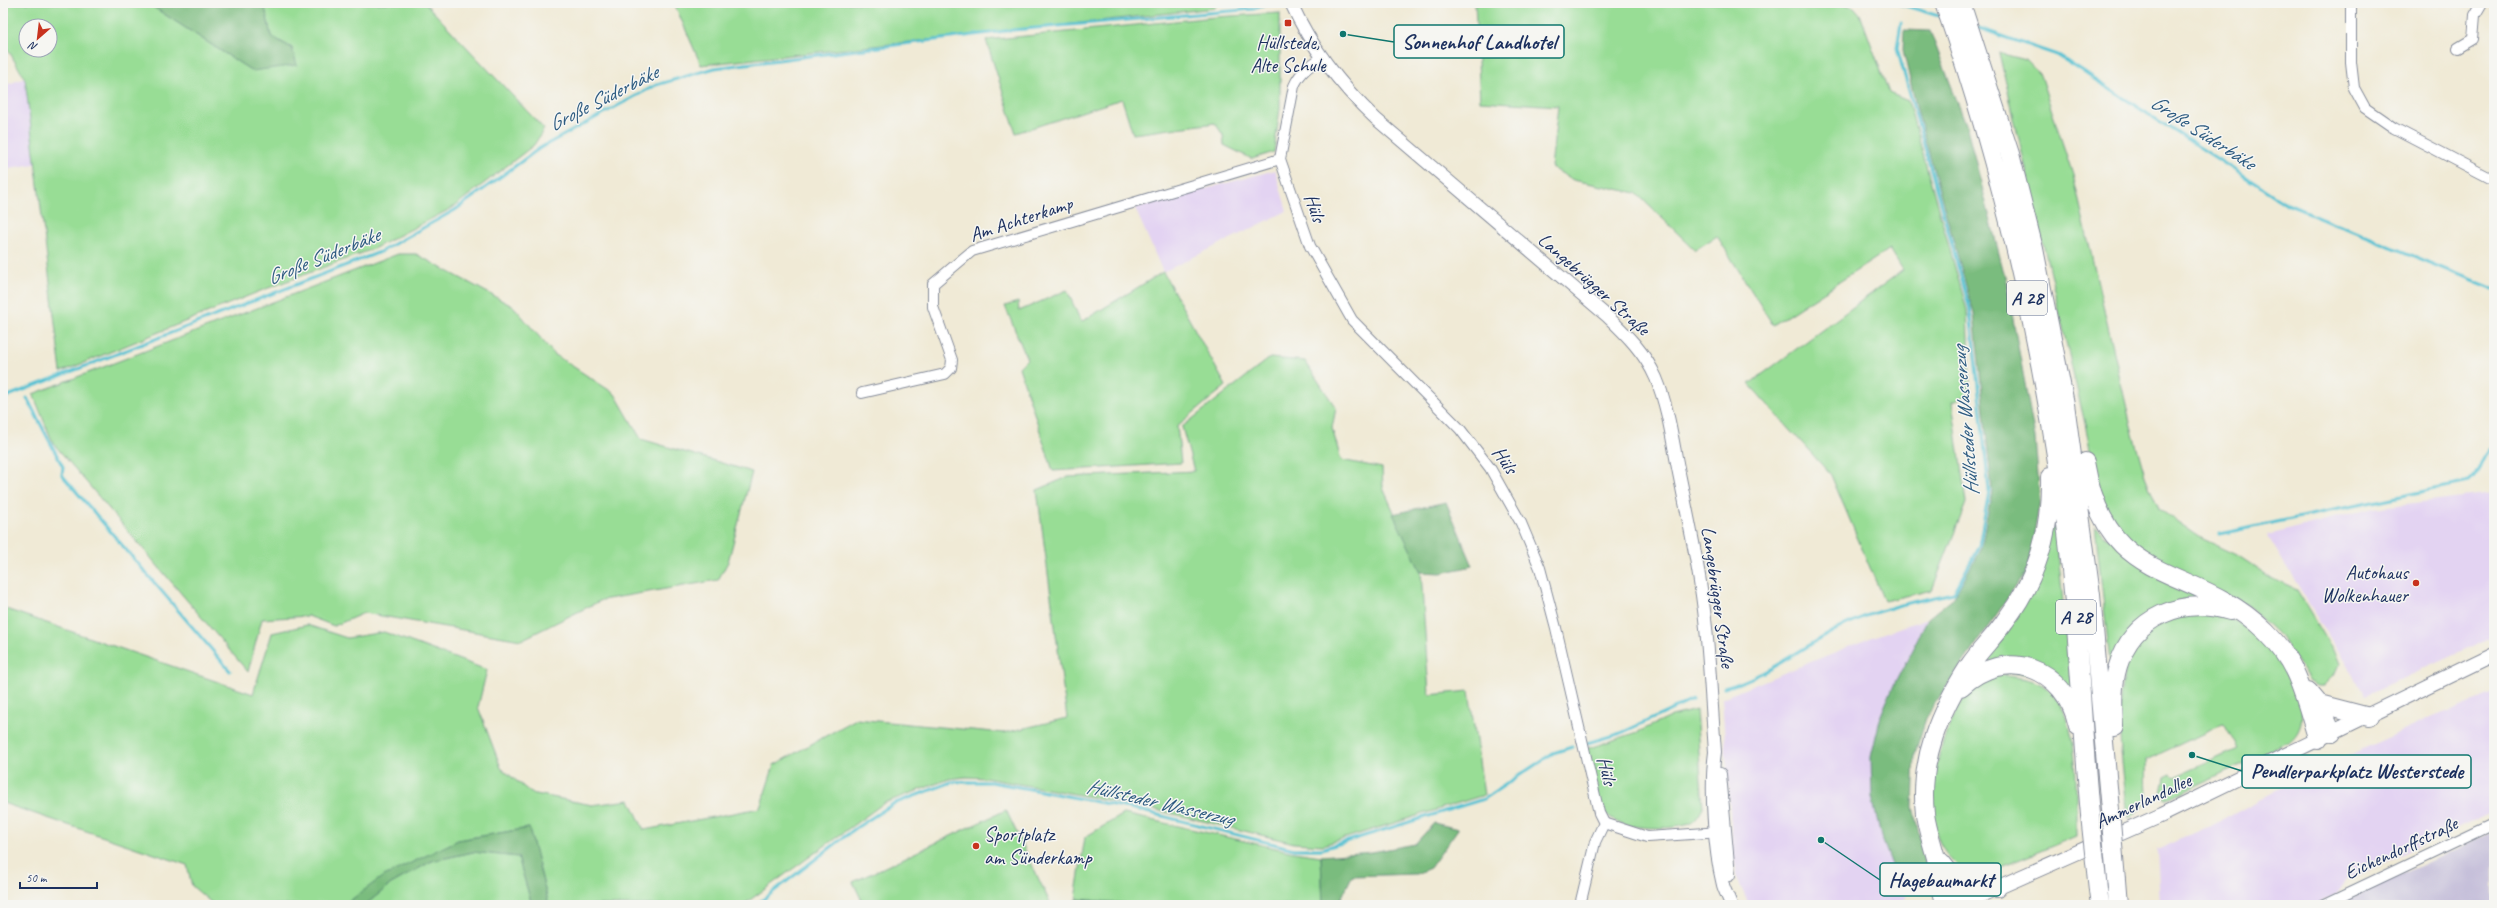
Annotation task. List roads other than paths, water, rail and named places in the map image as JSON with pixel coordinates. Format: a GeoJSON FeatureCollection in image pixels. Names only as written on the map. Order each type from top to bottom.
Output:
{"type":"FeatureCollection","features":[{"type":"Feature","properties":{"kind":"highway","name":"A 28"},"geometry":{"type":"LineString","coordinates":[[1944,3],[1974,65],[2010,154],[2034,249],[2065,404],[2091,595],[2108,765],[2110,810],[2118,905]]}},
{"type":"Feature","properties":{"kind":"highway","name":"A 28"},"geometry":{"type":"LineString","coordinates":[[1961,3],[2030,311],[2052,432],[2065,518],[2078,639],[2090,808],[2099,897]]}},
{"type":"Feature","properties":{"kind":"highway"},"geometry":{"type":"LineString","coordinates":[[2065,404],[2079,426],[2089,485],[2094,503],[2102,521],[2113,536],[2140,560],[2159,572],[2222,599],[2266,632],[2280,648],[2302,684],[2325,736]]}},
{"type":"Feature","properties":{"kind":"highway"},"geometry":{"type":"LineString","coordinates":[[1955,905],[1940,888],[1936,858],[1925,814],[1925,775],[1933,735],[1952,696],[1970,665],[2021,600],[2033,576],[2042,551],[2050,508],[2049,456],[2052,432]]}},
{"type":"Feature","properties":{"kind":"highway"},"geometry":{"type":"LineString","coordinates":[[2108,765],[2114,744],[2114,682],[2124,652],[2137,633],[2162,613],[2186,606],[2217,607],[2245,615]]}},
{"type":"Feature","properties":{"kind":"highway"},"geometry":{"type":"LineString","coordinates":[[1952,696],[1974,676],[1998,666],[2028,667],[2050,678],[2064,692],[2076,717],[2084,788],[2090,808]]}},
{"type":"Feature","properties":{"kind":"highway"},"geometry":{"type":"LineString","coordinates":[[2302,684],[2319,704],[2325,736]]}},
{"type":"Feature","properties":{"kind":"highway"},"geometry":{"type":"LineString","coordinates":[[2319,704],[2369,717]]}},
{"type":"Feature","properties":{"kind":"highway"},"geometry":{"type":"LineString","coordinates":[[1936,858],[1948,872],[1955,905]]}},
{"type":"Feature","properties":{"kind":"highway"},"geometry":{"type":"LineString","coordinates":[[1948,872],[1997,888]]}},
{"type":"Feature","properties":{"kind":"main road","name":"Ammerlandallee"},"geometry":{"type":"LineString","coordinates":[[1955,905],[1997,888],[2143,823],[2325,736],[2369,717],[2494,654]]}},
{"type":"Feature","properties":{"kind":"street"},"geometry":{"type":"LineString","coordinates":[[2351,3],[2351,62],[2354,88],[2365,108],[2394,128],[2494,180]]}},
{"type":"Feature","properties":{"kind":"street"},"geometry":{"type":"LineString","coordinates":[[2458,48],[2473,39],[2475,15],[2482,3]]}},
{"type":"Feature","properties":{"kind":"street","name":"Langebrügger Straße"},"geometry":{"type":"LineString","coordinates":[[1292,6],[1322,57],[1352,95],[1376,119],[1608,316],[1629,337],[1644,356],[1662,395],[1690,530],[1706,627],[1715,752],[1719,768],[1720,832],[1730,903]]}},
{"type":"Feature","properties":{"kind":"street","name":"Hüls"},"geometry":{"type":"LineString","coordinates":[[1322,57],[1298,76],[1294,86],[1280,159],[1310,246],[1344,309],[1373,343],[1429,396],[1460,429],[1490,468],[1521,523],[1540,568],[1598,813],[1604,823]]}},
{"type":"Feature","properties":{"kind":"street","name":"Am Achterkamp"},"geometry":{"type":"LineString","coordinates":[[862,393],[945,374],[951,368],[952,360],[933,307],[933,284],[972,251],[1280,159]]}},
{"type":"Feature","properties":{"kind":"street"},"geometry":{"type":"LineString","coordinates":[[1580,905],[1595,842],[1604,823],[1617,829],[1647,837],[1720,832]]}},
{"type":"Feature","properties":{"kind":"street","name":"Eichendorffstraße"},"geometry":{"type":"LineString","coordinates":[[2323,905],[2494,824]]}},
{"type":"Feature","properties":{"kind":"waterway","name":"Große Süderbäke"},"geometry":{"type":"LineString","coordinates":[[3,398],[380,252],[455,210],[540,148],[656,85],[715,68],[1013,30],[1253,9],[1270,3]]}},
{"type":"Feature","properties":{"kind":"waterway","name":"Große Süderbäke"},"geometry":{"type":"LineString","coordinates":[[1896,3],[1942,17]]}},
{"type":"Feature","properties":{"kind":"waterway","name":"Hüllsteder Wasserzug"},"geometry":{"type":"LineString","coordinates":[[1724,688],[1756,676],[1786,660],[1830,633],[1858,619],[1899,606],[1954,593],[1979,546],[1989,491],[1970,309],[1897,48],[1901,23]]}},
{"type":"Feature","properties":{"kind":"waterway","name":"Große Süderbäke"},"geometry":{"type":"LineString","coordinates":[[1976,27],[2057,55],[2287,204],[2494,289]]}},
{"type":"Feature","properties":{"kind":"waterway"},"geometry":{"type":"LineString","coordinates":[[27,398],[63,467],[62,475],[230,671]]}},
{"type":"Feature","properties":{"kind":"waterway"},"geometry":{"type":"LineString","coordinates":[[2219,534],[2469,482],[2476,474],[2485,454],[2494,445]]}},
{"type":"Feature","properties":{"kind":"waterway","name":"Hüllsteder Wasserzug"},"geometry":{"type":"LineString","coordinates":[[1587,743],[1621,733],[1693,700]]}},
{"type":"Feature","properties":{"kind":"waterway","name":"Hüllsteder Wasserzug"},"geometry":{"type":"LineString","coordinates":[[756,905],[856,828],[893,804],[952,782],[991,782],[1134,809],[1294,849],[1322,849],[1484,799],[1553,753],[1572,747]]}},
{"type":"Feature","properties":{"kind":"place","name":"Hüllstede, Alte Schule"},"geometry":{"type":"Point","coordinates":[1288,23]}},
{"type":"Feature","properties":{"kind":"place","name":"Sonnenhof Landhotel"},"geometry":{"type":"Point","coordinates":[1343,34]}},
{"type":"Feature","properties":{"kind":"place","name":"Autohaus Wolkenhauer"},"geometry":{"type":"Point","coordinates":[2416,583]}},
{"type":"Feature","properties":{"kind":"place","name":"Pendlerparkplatz Westerstede"},"geometry":{"type":"Point","coordinates":[2192,755]}},
{"type":"Feature","properties":{"kind":"place","name":"Hagebaumarkt"},"geometry":{"type":"Point","coordinates":[1821,840]}},
{"type":"Feature","properties":{"kind":"place","name":"Sportplatz am Sünderkamp"},"geometry":{"type":"Point","coordinates":[976,846]}}]}
